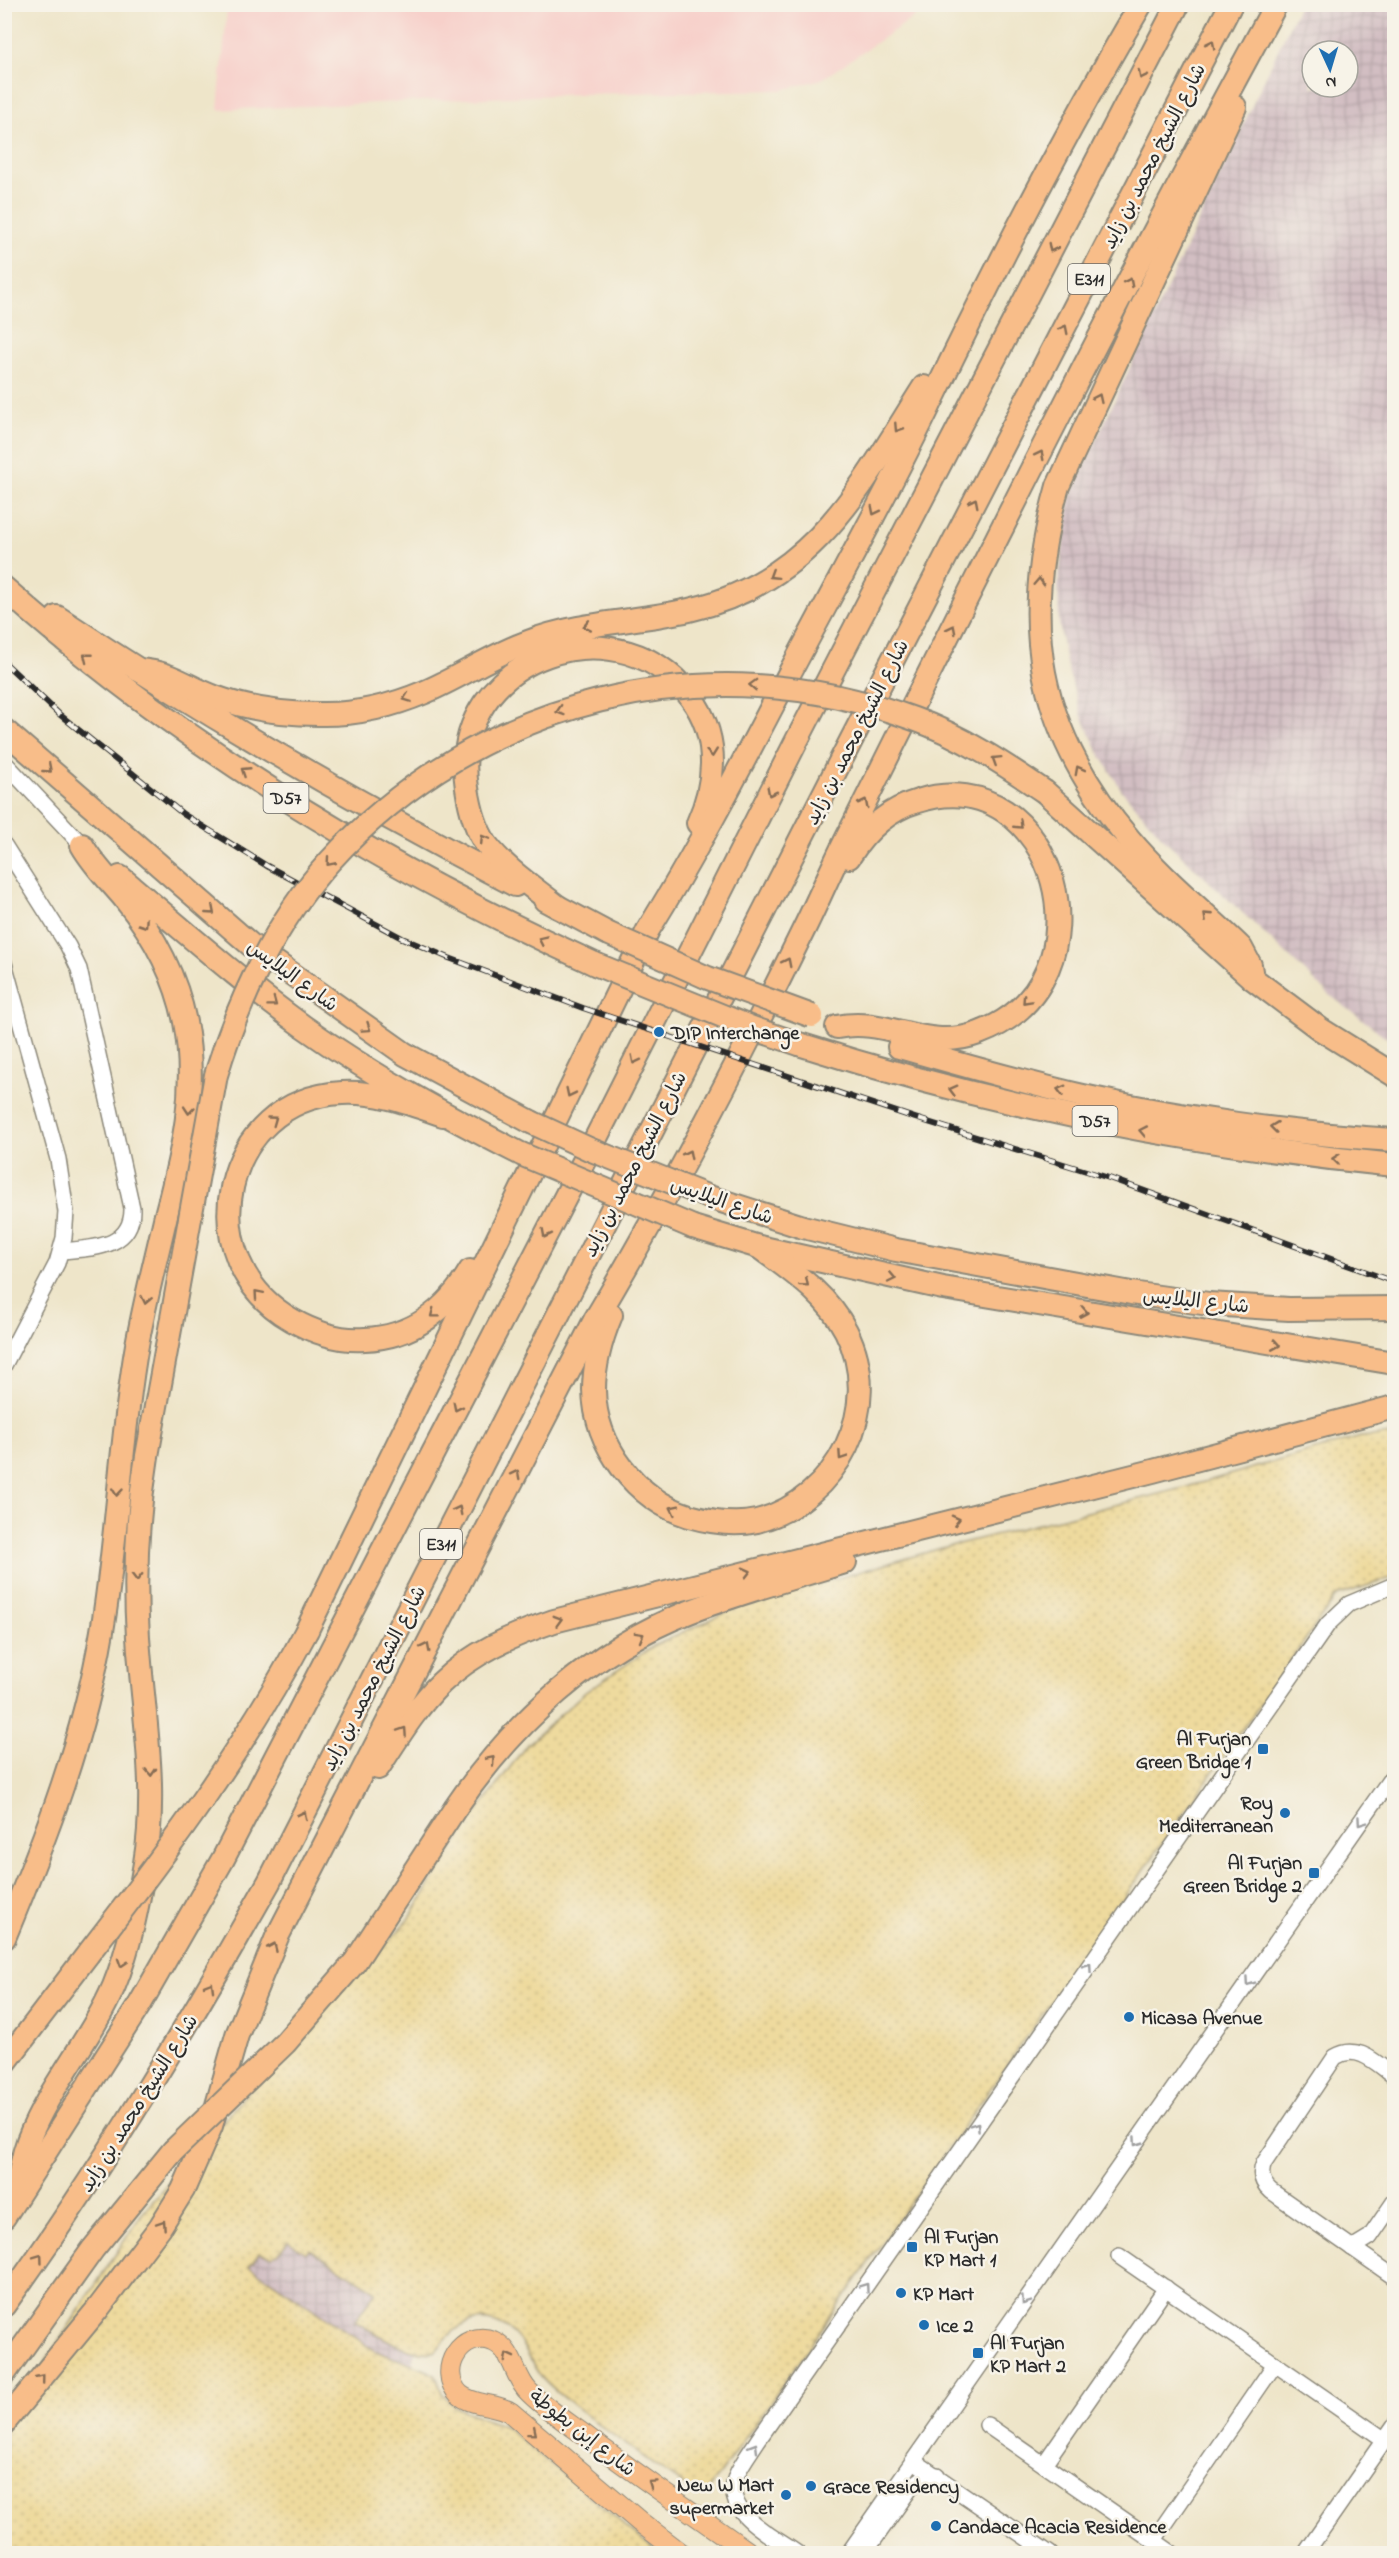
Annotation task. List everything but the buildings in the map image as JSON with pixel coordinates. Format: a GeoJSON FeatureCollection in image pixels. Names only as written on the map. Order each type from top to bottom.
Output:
{"type":"FeatureCollection","features":[{"type":"Feature","properties":{"kind":"highway"},"geometry":{"type":"LineString","coordinates":[[4,2064],[170,1849],[219,1778],[270,1697],[307,1630],[528,1182],[648,930],[692,860],[934,397],[956,346],[1078,114],[1141,4]]}},
{"type":"Feature","properties":{"kind":"highway","name":"E311"},"geometry":{"type":"LineString","coordinates":[[10,2209],[140,2004],[223,1859],[598,1134],[797,740],[1178,4]]}},
{"type":"Feature","properties":{"kind":"highway","name":"شارع الشيخ محمد بن زايد"},"geometry":{"type":"LineString","coordinates":[[4,2305],[53,2238],[183,2033],[269,1882],[845,752],[1231,4]]}},
{"type":"Feature","properties":{"kind":"highway"},"geometry":{"type":"LineString","coordinates":[[1252,978],[1250,965],[1241,948],[1130,841],[1086,783],[1066,745],[1045,680],[1038,606],[1043,547],[1058,486],[1260,56],[1276,4]]}},
{"type":"Feature","properties":{"kind":"highway"},"geometry":{"type":"LineString","coordinates":[[4,2423],[104,2301],[160,2226],[183,2190],[211,2126],[237,2035],[256,1985],[323,1848],[595,1320],[646,1235],[803,932],[847,837],[980,572],[1201,141],[1276,4]]}},
{"type":"Feature","properties":{"kind":"highway"},"geometry":{"type":"LineString","coordinates":[[138,670],[161,672],[213,696],[266,710],[293,714],[347,713],[392,704],[426,692],[487,660],[541,637],[598,623],[690,610],[719,602],[772,576],[797,559],[826,532],[864,481],[931,378],[956,346]]}},
{"type":"Feature","properties":{"kind":"highway"},"geometry":{"type":"LineString","coordinates":[[10,592],[56,616],[138,670],[409,830],[607,933],[708,978],[837,1027],[973,1067],[1129,1106],[1275,1127],[1395,1140]]}},
{"type":"Feature","properties":{"kind":"highway","name":"D57"},"geometry":{"type":"LineString","coordinates":[[10,592],[56,633],[173,722],[300,807],[452,896],[595,964],[699,1008],[802,1045],[922,1082],[1028,1108],[1163,1135],[1285,1154],[1395,1165]]}},
{"type":"Feature","properties":{"kind":"highway"},"geometry":{"type":"LineString","coordinates":[[558,907],[503,863],[485,843],[469,804],[465,764],[467,744],[472,724],[481,705],[524,665],[549,654],[593,647],[629,652],[662,668],[690,694],[707,728],[712,747],[711,785],[699,821],[675,866],[665,903]]}},
{"type":"Feature","properties":{"kind":"highway"},"geometry":{"type":"LineString","coordinates":[[10,2209],[29,2139],[113,1988],[134,1920],[145,1864],[152,1790],[138,1638],[136,1589],[138,1534],[147,1456],[216,1076],[227,1038],[261,963],[311,886],[347,843],[421,782],[489,741],[559,711],[600,699],[644,691],[728,684],[768,686],[840,696],[915,719],[980,750],[1045,792],[1252,978],[1320,1029],[1395,1075]]}},
{"type":"Feature","properties":{"kind":"highway","name":"شارع اليلايس"},"geometry":{"type":"LineString","coordinates":[[4,730],[250,945],[405,1054],[531,1122],[609,1158],[709,1197],[803,1227],[896,1250],[1131,1293],[1209,1304],[1289,1309],[1395,1308]]}},
{"type":"Feature","properties":{"kind":"highway"},"geometry":{"type":"LineString","coordinates":[[803,932],[866,833],[891,813],[929,797],[953,795],[978,800],[1001,810],[1019,824],[1033,840],[1053,878],[1059,925],[1048,967],[1039,985],[1022,1005],[1000,1022],[980,1032],[947,1039],[912,1036],[863,1023],[837,1027]]}},
{"type":"Feature","properties":{"kind":"highway"},"geometry":{"type":"LineString","coordinates":[[82,845],[271,1003],[307,1029],[443,1115],[521,1154],[693,1227],[759,1247],[943,1288],[1395,1363]]}},
{"type":"Feature","properties":{"kind":"highway"},"geometry":{"type":"LineString","coordinates":[[4,1938],[60,1797],[92,1683],[108,1587],[123,1441],[134,1367],[156,1255],[180,1166],[190,1097],[188,1038],[172,979],[146,926],[95,866],[82,845]]}},
{"type":"Feature","properties":{"kind":"highway"},"geometry":{"type":"LineString","coordinates":[[443,1115],[386,1097],[340,1093],[313,1097],[290,1108],[265,1126],[238,1166],[231,1189],[228,1213],[230,1238],[237,1261],[262,1300],[308,1329],[330,1337],[377,1339],[421,1324],[440,1310],[456,1293],[498,1219],[528,1182]]}},
{"type":"Feature","properties":{"kind":"highway"},"geometry":{"type":"LineString","coordinates":[[646,1235],[602,1338],[594,1391],[598,1416],[606,1440],[618,1462],[634,1482],[654,1499],[677,1512],[703,1520],[729,1523],[755,1521],[780,1513],[805,1498],[828,1475],[847,1450],[856,1425],[860,1393],[857,1362],[846,1331],[829,1305],[806,1282],[759,1247]]}},
{"type":"Feature","properties":{"kind":"highway"},"geometry":{"type":"LineString","coordinates":[[323,1848],[419,1708],[441,1683],[494,1645],[554,1621],[1395,1407]]}},
{"type":"Feature","properties":{"kind":"highway"},"geometry":{"type":"LineString","coordinates":[[1319,1427],[1349,1429],[1395,1424]]}},
{"type":"Feature","properties":{"kind":"highway"},"geometry":{"type":"LineString","coordinates":[[4,2374],[93,2249],[173,2151],[285,2043],[355,1962],[474,1780],[525,1723],[584,1670],[616,1649],[688,1612],[884,1550],[927,1527]]}},
{"type":"Feature","properties":{"kind":"main road","name":"شارع إبن بطوطة"},"geometry":{"type":"LineString","coordinates":[[682,2553],[657,2535],[510,2412],[493,2404],[474,2402],[458,2392],[453,2385],[450,2367],[458,2350],[466,2343],[485,2339],[503,2347],[521,2383],[535,2398],[616,2459],[751,2553]]}},
{"type":"Feature","properties":{"kind":"street"},"geometry":{"type":"LineString","coordinates":[[4,762],[82,845]]}},
{"type":"Feature","properties":{"kind":"street"},"geometry":{"type":"LineString","coordinates":[[4,845],[80,969],[132,1208],[129,1228],[115,1242],[103,1246],[61,1251]]}},
{"type":"Feature","properties":{"kind":"street"},"geometry":{"type":"LineString","coordinates":[[4,963],[62,1179],[66,1212],[61,1251],[53,1273],[4,1365]]}},
{"type":"Feature","properties":{"kind":"street"},"geometry":{"type":"LineString","coordinates":[[798,2553],[745,2516],[736,2501],[734,2493],[736,2476],[758,2440],[1328,1624],[1348,1604],[1395,1585]]}},
{"type":"Feature","properties":{"kind":"street"},"geometry":{"type":"LineString","coordinates":[[1378,1590],[1395,1598]]}},
{"type":"Feature","properties":{"kind":"street"},"geometry":{"type":"LineString","coordinates":[[848,2553],[1395,1774]]}},
{"type":"Feature","properties":{"kind":"street"},"geometry":{"type":"LineString","coordinates":[[1395,2076],[1361,2053],[1348,2051],[1335,2057],[1262,2167],[1262,2177],[1267,2187],[1395,2277]]}},
{"type":"Feature","properties":{"kind":"street"},"geometry":{"type":"LineString","coordinates":[[1352,2248],[1374,2231],[1395,2202]]}},
{"type":"Feature","properties":{"kind":"street"},"geometry":{"type":"LineString","coordinates":[[1374,2231],[1373,2248],[1377,2265]]}},
{"type":"Feature","properties":{"kind":"street"},"geometry":{"type":"LineString","coordinates":[[1119,2256],[1385,2440]]}},
{"type":"Feature","properties":{"kind":"street"},"geometry":{"type":"LineString","coordinates":[[1044,2464],[1166,2288]]}},
{"type":"Feature","properties":{"kind":"street"},"geometry":{"type":"LineString","coordinates":[[1154,2540],[1275,2364]]}},
{"type":"Feature","properties":{"kind":"street"},"geometry":{"type":"LineString","coordinates":[[987,2425],[1173,2553]]}},
{"type":"Feature","properties":{"kind":"street"},"geometry":{"type":"LineString","coordinates":[[1305,2553],[1395,2426]]}},
{"type":"Feature","properties":{"kind":"street"},"geometry":{"type":"LineString","coordinates":[[914,2461],[1050,2553]]}},
{"type":"Feature","properties":{"kind":"street"},"geometry":{"type":"LineString","coordinates":[[864,2553],[912,2486],[922,2479],[937,2475]]}},
{"type":"Feature","properties":{"kind":"street"},"geometry":{"type":"LineString","coordinates":[[657,2535],[669,2553]]}},
{"type":"Feature","properties":{"kind":"shaded area"},"geometry":{"type":"Polygon","coordinates":[[[236,4],[932,5],[822,79],[782,90],[579,94],[218,110],[227,10],[235,10],[236,4]]]}},
{"type":"Feature","properties":{"kind":"shaded area"},"geometry":{"type":"Polygon","coordinates":[[[1299,5],[1394,5],[1394,1043],[1331,996],[1167,842],[1122,791],[1098,751],[1081,714],[1066,663],[1059,623],[1058,583],[1070,496],[1299,5]]]}},
{"type":"Feature","properties":{"kind":"shaded area"},"geometry":{"type":"Polygon","coordinates":[[[288,2241],[306,2253],[309,2249],[376,2292],[355,2321],[387,2340],[415,2349],[412,2365],[390,2358],[360,2342],[249,2266],[259,2253],[274,2257],[288,2241]]]}},
{"type":"Feature","properties":{"kind":"sand"},"geometry":{"type":"Polygon","coordinates":[[[1394,1434],[1394,1577],[1336,1596],[706,2494],[696,2494],[556,2392],[537,2371],[521,2342],[501,2325],[491,2321],[472,2321],[456,2329],[436,2351],[417,2351],[394,2343],[355,2321],[376,2291],[309,2249],[306,2253],[288,2241],[278,2254],[271,2257],[259,2253],[249,2266],[376,2351],[431,2372],[436,2376],[442,2393],[455,2407],[506,2427],[658,2553],[5,2554],[5,2424],[141,2215],[293,2040],[407,1922],[469,1823],[525,1747],[584,1693],[655,1645],[738,1607],[938,1549],[1183,1488],[1361,1437],[1394,1434]]]}},
{"type":"Feature","properties":{"kind":"railway"},"geometry":{"type":"LineString","coordinates":[[4,662],[59,714],[183,814],[267,866],[402,938],[583,1008],[915,1118],[1109,1178],[1394,1282]]}},
{"type":"Feature","properties":{"kind":"place","name":"DIP Interchange"},"geometry":{"type":"Point","coordinates":[659,1032]}},
{"type":"Feature","properties":{"kind":"place","name":"Al Furjan Green Bridge 1"},"geometry":{"type":"Point","coordinates":[1263,1749]}},
{"type":"Feature","properties":{"kind":"place","name":"Roy Mediterranean"},"geometry":{"type":"Point","coordinates":[1285,1813]}},
{"type":"Feature","properties":{"kind":"place","name":"Al Furjan Green Bridge 2"},"geometry":{"type":"Point","coordinates":[1314,1873]}},
{"type":"Feature","properties":{"kind":"place","name":"Micasa Avenue"},"geometry":{"type":"Point","coordinates":[1129,2017]}},
{"type":"Feature","properties":{"kind":"place","name":"Al Furjan KP Mart 1"},"geometry":{"type":"Point","coordinates":[912,2247]}},
{"type":"Feature","properties":{"kind":"place","name":"KP Mart"},"geometry":{"type":"Point","coordinates":[901,2293]}},
{"type":"Feature","properties":{"kind":"place","name":"Ice 2"},"geometry":{"type":"Point","coordinates":[924,2325]}},
{"type":"Feature","properties":{"kind":"place","name":"Al Furjan KP Mart 2"},"geometry":{"type":"Point","coordinates":[978,2353]}},
{"type":"Feature","properties":{"kind":"place","name":"Grace Residency"},"geometry":{"type":"Point","coordinates":[811,2486]}},
{"type":"Feature","properties":{"kind":"place","name":"New W Mart supermarket"},"geometry":{"type":"Point","coordinates":[786,2495]}},
{"type":"Feature","properties":{"kind":"place","name":"Candace Acacia Residence"},"geometry":{"type":"Point","coordinates":[936,2526]}}]}
